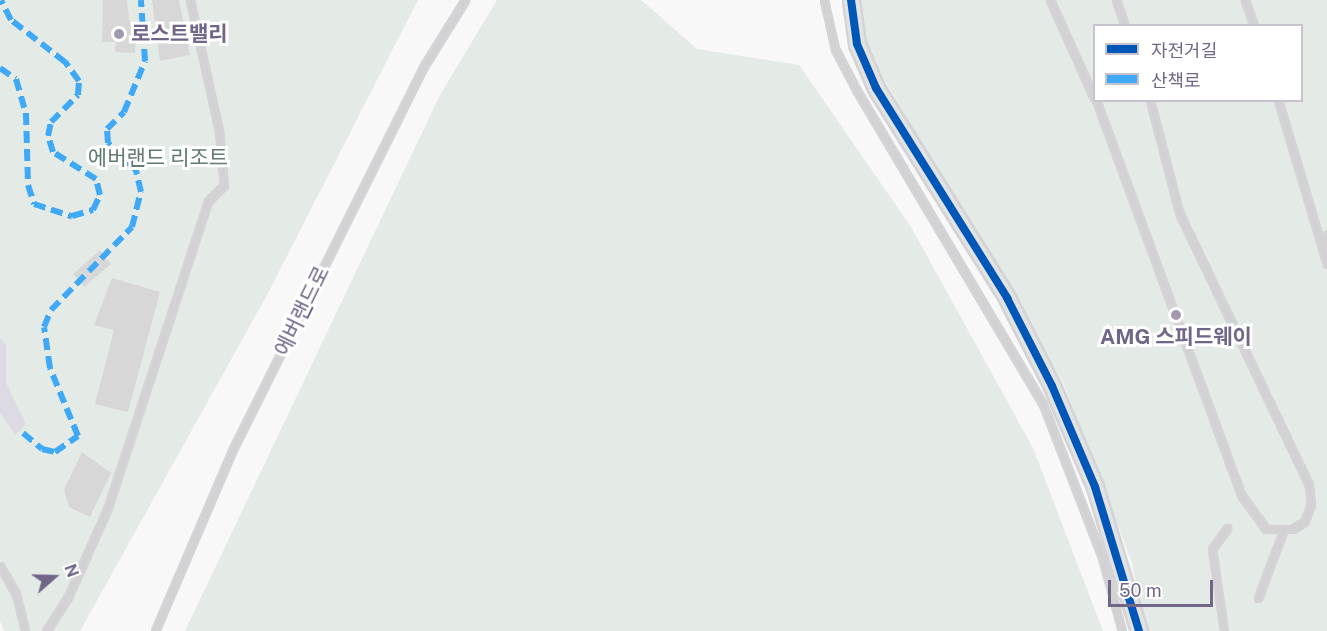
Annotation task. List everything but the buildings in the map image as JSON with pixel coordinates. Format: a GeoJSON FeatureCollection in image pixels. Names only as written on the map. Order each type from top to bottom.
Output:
{"type":"FeatureCollection","features":[{"type":"Feature","properties":{"kind":"street"},"geometry":{"type":"LineString","coordinates":[[850,0],[857,44],[876,88],[1006,298],[1052,386],[1095,487],[1139,631]]}},
{"type":"Feature","properties":{"kind":"lane"},"geometry":{"type":"LineString","coordinates":[[46,631],[68,597],[108,507],[208,201],[224,185],[219,131],[190,0]]}},
{"type":"Feature","properties":{"kind":"lane","name":"에버랜드로"},"geometry":{"type":"LineString","coordinates":[[155,631],[232,451],[424,66],[465,0]]}},
{"type":"Feature","properties":{"kind":"lane"},"geometry":{"type":"LineString","coordinates":[[824,0],[835,49],[857,91],[1043,404],[1102,557],[1122,631]]}},
{"type":"Feature","properties":{"kind":"lane"},"geometry":{"type":"LineString","coordinates":[[1050,0],[1093,95]]}},
{"type":"Feature","properties":{"kind":"lane"},"geometry":{"type":"LineString","coordinates":[[1116,0],[1124,24]]}},
{"type":"Feature","properties":{"kind":"lane"},"geometry":{"type":"LineString","coordinates":[[1245,0],[1253,24]]}},
{"type":"Feature","properties":{"kind":"lane"},"geometry":{"type":"LineString","coordinates":[[1096,102],[1242,495],[1266,529],[1283,531],[1304,522],[1311,505],[1309,485],[1179,212],[1151,102]]}},
{"type":"Feature","properties":{"kind":"lane"},"geometry":{"type":"LineString","coordinates":[[1279,102],[1327,264]]}},
{"type":"Feature","properties":{"kind":"lane"},"geometry":{"type":"LineString","coordinates":[[1323,250],[1327,235]]}},
{"type":"Feature","properties":{"kind":"lane"},"geometry":{"type":"LineString","coordinates":[[1224,631],[1212,549],[1227,528]]}},
{"type":"Feature","properties":{"kind":"lane"},"geometry":{"type":"LineString","coordinates":[[1258,598],[1283,531]]}},
{"type":"Feature","properties":{"kind":"lane"},"geometry":{"type":"LineString","coordinates":[[0,566],[25,631]]}},
{"type":"Feature","properties":{"kind":"green space","name":"에버랜드 리조트"},"geometry":{"type":"Polygon","coordinates":[[[0,0],[418,0],[267,295],[80,631],[4,631],[0,621],[0,0]]]}},
{"type":"Feature","properties":{"kind":"green space"},"geometry":{"type":"Polygon","coordinates":[[[497,0],[641,0],[697,49],[799,65],[911,227],[1033,448],[1103,631],[185,631],[440,95],[497,0]]]}},
{"type":"Feature","properties":{"kind":"green space","name":"AMG 스피드웨이"},"geometry":{"type":"Polygon","coordinates":[[[860,0],[1327,0],[1327,631],[1146,631],[1131,560],[1062,380],[865,47],[860,0]]]}},
{"type":"Feature","properties":{"kind":"shaded area"},"geometry":{"type":"Polygon","coordinates":[[[0,338],[6,344],[6,383],[26,424],[15,435],[0,412],[0,338]]]}},
{"type":"Feature","properties":{"kind":"marked path"},"geometry":{"type":"LineString","coordinates":[[0,68],[16,79],[26,113],[28,185],[34,204],[72,216],[93,210],[100,195],[96,179],[53,152],[48,136],[51,122],[78,95],[79,81],[65,62],[11,20],[1,0]]}},
{"type":"Feature","properties":{"kind":"marked path"},"geometry":{"type":"LineString","coordinates":[[23,433],[42,449],[55,452],[78,436],[50,368],[44,327],[51,310],[132,227],[141,192],[136,170],[108,143],[107,129],[124,112],[145,61],[141,0]]}},
{"type":"Feature","properties":{"kind":"cycle path"},"geometry":{"type":"LineString","coordinates":[[851,0],[857,44],[876,88],[1007,298],[1052,386],[1095,487],[1139,631]]}},
{"type":"Feature","properties":{"kind":"place","name":"로스트밸리"},"geometry":{"type":"Point","coordinates":[119,34]}},
{"type":"Feature","properties":{"kind":"place","name":"AMG 스피드웨이"},"geometry":{"type":"Point","coordinates":[1176,315]}}]}
